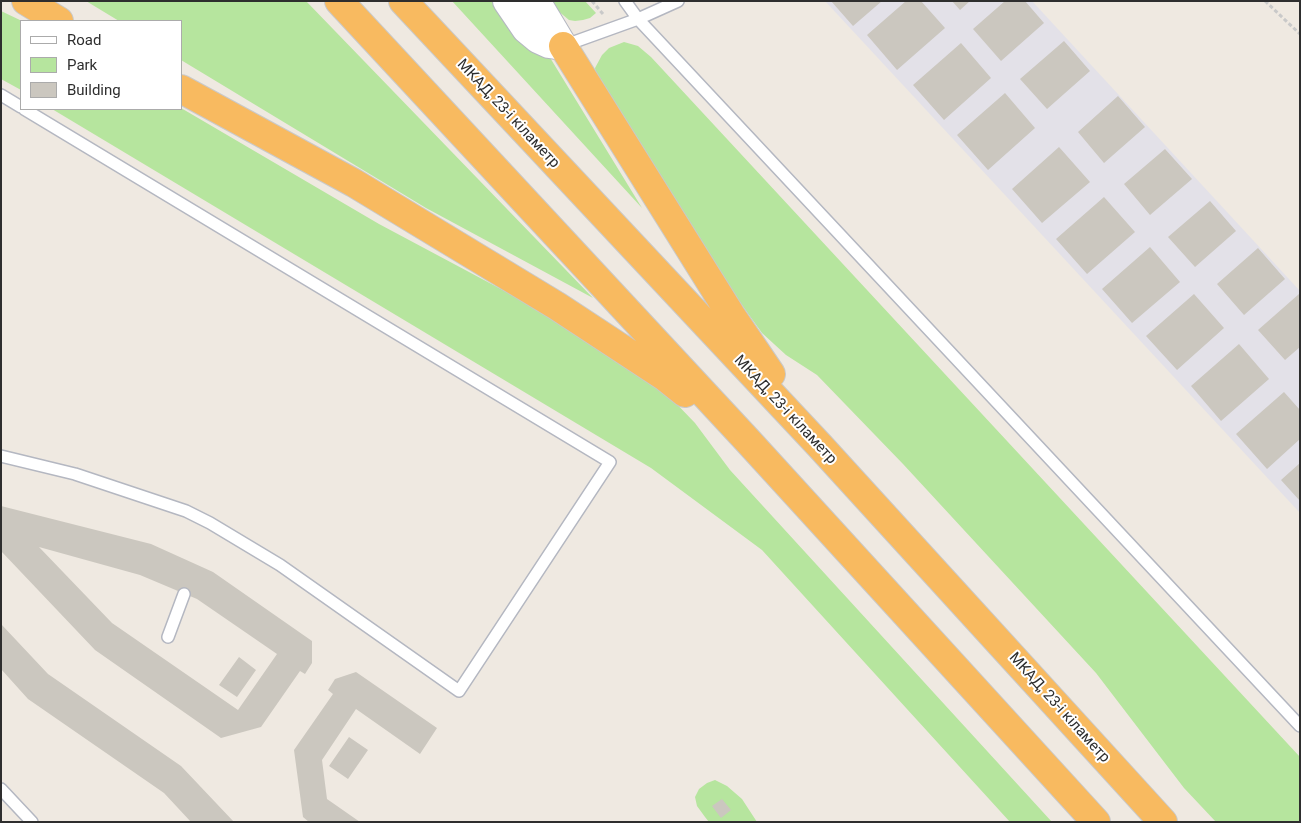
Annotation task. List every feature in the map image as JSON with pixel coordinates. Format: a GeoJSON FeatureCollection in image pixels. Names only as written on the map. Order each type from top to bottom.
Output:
{"type":"FeatureCollection","features":[{"type":"Feature","properties":{"kind":"highway"},"geometry":{"type":"LineString","coordinates":[[339,1],[748,441],[1096,822]]}},
{"type":"Feature","properties":{"kind":"highway","name":"МКАД, 23-і кіламетр"},"geometry":{"type":"LineString","coordinates":[[403,1],[820,446],[1163,822]]}},
{"type":"Feature","properties":{"kind":"highway"},"geometry":{"type":"LineString","coordinates":[[563,46],[731,315],[820,446]]}},
{"type":"Feature","properties":{"kind":"highway"},"geometry":{"type":"LineString","coordinates":[[182,89],[354,183],[556,306],[665,377],[748,441]]}},
{"type":"Feature","properties":{"kind":"main road"},"geometry":{"type":"LineString","coordinates":[[507,1],[526,29],[532,34],[549,44],[563,46]]}},
{"type":"Feature","properties":{"kind":"main road"},"geometry":{"type":"LineString","coordinates":[[536,1],[563,46]]}},
{"type":"Feature","properties":{"kind":"lane"},"geometry":{"type":"LineString","coordinates":[[16,1],[42,11]]}},
{"type":"Feature","properties":{"kind":"lane"},"geometry":{"type":"LineString","coordinates":[[625,1],[638,19],[1300,726]]}},
{"type":"Feature","properties":{"kind":"lane"},"geometry":{"type":"LineString","coordinates":[[563,46],[638,19],[658,5],[678,1]]}},
{"type":"Feature","properties":{"kind":"lane"},"geometry":{"type":"LineString","coordinates":[[1,95],[20,106]]}},
{"type":"Feature","properties":{"kind":"lane"},"geometry":{"type":"LineString","coordinates":[[1,456],[75,474],[186,511],[210,523],[280,565],[459,691],[610,462],[26,110]]}},
{"type":"Feature","properties":{"kind":"lane"},"geometry":{"type":"LineString","coordinates":[[168,637],[184,594]]}},
{"type":"Feature","properties":{"kind":"lane"},"geometry":{"type":"LineString","coordinates":[[1,789],[32,822]]}},
{"type":"Feature","properties":{"kind":"path"},"geometry":{"type":"LineString","coordinates":[[1265,1],[1300,34]]}},
{"type":"Feature","properties":{"kind":"shaded area"},"geometry":{"type":"Polygon","coordinates":[[[825,1],[1032,1],[1300,291],[1300,513],[825,1]]]}},
{"type":"Feature","properties":{"kind":"green space"},"geometry":{"type":"Polygon","coordinates":[[[86,1],[306,1],[593,298],[426,208],[182,61],[182,20],[117,20],[86,1]]]}},
{"type":"Feature","properties":{"kind":"green space"},"geometry":{"type":"Polygon","coordinates":[[[452,1],[498,1],[549,56],[642,208],[452,1]]]}},
{"type":"Feature","properties":{"kind":"green space"},"geometry":{"type":"Polygon","coordinates":[[[552,1],[585,1],[596,13],[590,18],[583,20],[569,20],[557,10],[552,1]]]}},
{"type":"Feature","properties":{"kind":"green space"},"geometry":{"type":"Polygon","coordinates":[[[1,11],[20,20],[20,89],[1,79],[1,11]]]}},
{"type":"Feature","properties":{"kind":"green space"},"geometry":{"type":"Polygon","coordinates":[[[624,42],[638,46],[651,57],[1300,757],[1300,822],[1216,822],[1184,788],[1096,673],[903,464],[817,375],[786,355],[762,333],[729,287],[596,75],[595,68],[602,55],[609,48],[624,42]]]}},
{"type":"Feature","properties":{"kind":"green space"},"geometry":{"type":"Polygon","coordinates":[[[182,109],[379,224],[559,320],[668,395],[695,423],[730,470],[1052,822],[1010,822],[762,550],[651,468],[54,110],[182,109]]]}},
{"type":"Feature","properties":{"kind":"green space"},"geometry":{"type":"Polygon","coordinates":[[[715,780],[727,786],[742,799],[757,822],[709,822],[697,806],[695,797],[699,789],[715,780]]]}},
{"type":"Feature","properties":{"kind":"building"},"geometry":{"type":"Polygon","coordinates":[[[831,1],[882,1],[853,26],[831,1]]]}},
{"type":"Feature","properties":{"kind":"building"},"geometry":{"type":"Polygon","coordinates":[[[906,1],[921,1],[945,28],[897,70],[867,35],[906,1]]]}},
{"type":"Feature","properties":{"kind":"building"},"geometry":{"type":"Polygon","coordinates":[[[952,1],[970,1],[960,10],[952,1]]]}},
{"type":"Feature","properties":{"kind":"building"},"geometry":{"type":"Polygon","coordinates":[[[1005,1],[1025,1],[1044,23],[1001,61],[973,29],[1005,1]]]}},
{"type":"Feature","properties":{"kind":"building"},"geometry":{"type":"Polygon","coordinates":[[[1064,41],[1090,71],[1047,109],[1020,79],[1064,41]]]}},
{"type":"Feature","properties":{"kind":"building"},"geometry":{"type":"Polygon","coordinates":[[[961,43],[991,78],[944,120],[913,85],[961,43]]]}},
{"type":"Feature","properties":{"kind":"building"},"geometry":{"type":"Polygon","coordinates":[[[1005,93],[1035,128],[988,170],[957,135],[1005,93]]]}},
{"type":"Feature","properties":{"kind":"building"},"geometry":{"type":"Polygon","coordinates":[[[1118,96],[1145,127],[1104,163],[1078,132],[1118,96]]]}},
{"type":"Feature","properties":{"kind":"building"},"geometry":{"type":"Polygon","coordinates":[[[1059,147],[1090,182],[1042,223],[1012,189],[1059,147]]]}},
{"type":"Feature","properties":{"kind":"building"},"geometry":{"type":"Polygon","coordinates":[[[1165,149],[1192,179],[1150,215],[1124,184],[1165,149]]]}},
{"type":"Feature","properties":{"kind":"building"},"geometry":{"type":"Polygon","coordinates":[[[1104,197],[1135,232],[1087,274],[1056,239],[1104,197]]]}},
{"type":"Feature","properties":{"kind":"building"},"geometry":{"type":"Polygon","coordinates":[[[1210,201],[1236,231],[1195,267],[1168,237],[1210,201]]]}},
{"type":"Feature","properties":{"kind":"building"},"geometry":{"type":"Polygon","coordinates":[[[1150,247],[1180,282],[1132,323],[1102,289],[1150,247]]]}},
{"type":"Feature","properties":{"kind":"building"},"geometry":{"type":"Polygon","coordinates":[[[1258,248],[1285,279],[1244,315],[1217,284],[1258,248]]]}},
{"type":"Feature","properties":{"kind":"building"},"geometry":{"type":"Polygon","coordinates":[[[1194,294],[1224,328],[1177,370],[1146,336],[1194,294]]]}},
{"type":"Feature","properties":{"kind":"building"},"geometry":{"type":"Polygon","coordinates":[[[1299,294],[1300,347],[1285,360],[1258,330],[1299,294]]]}},
{"type":"Feature","properties":{"kind":"building"},"geometry":{"type":"Polygon","coordinates":[[[1239,344],[1269,379],[1221,421],[1191,386],[1239,344]]]}},
{"type":"Feature","properties":{"kind":"building"},"geometry":{"type":"Polygon","coordinates":[[[1284,392],[1300,410],[1300,439],[1267,469],[1236,434],[1284,392]]]}},
{"type":"Feature","properties":{"kind":"building"},"geometry":{"type":"Polygon","coordinates":[[[1300,463],[1300,501],[1281,480],[1300,463]]]}},
{"type":"Feature","properties":{"kind":"building"},"geometry":{"type":"Polygon","coordinates":[[[1,506],[151,544],[213,572],[312,641],[312,663],[305,674],[300,671],[261,727],[221,738],[95,650],[1,551],[1,506]],[[39,547],[112,623],[238,710],[277,654],[197,599],[140,575],[39,547]]]}},
{"type":"Feature","properties":{"kind":"building"},"geometry":{"type":"Polygon","coordinates":[[[1,624],[48,674],[181,766],[234,822],[191,822],[164,793],[28,699],[1,669],[1,624]]]}},
{"type":"Feature","properties":{"kind":"building"},"geometry":{"type":"Polygon","coordinates":[[[239,657],[256,670],[237,697],[219,685],[239,657]]]}},
{"type":"Feature","properties":{"kind":"building"},"geometry":{"type":"Polygon","coordinates":[[[356,672],[437,728],[420,754],[356,709],[322,760],[327,799],[360,822],[309,822],[303,817],[294,750],[333,694],[328,690],[335,679],[356,672]]]}},
{"type":"Feature","properties":{"kind":"building"},"geometry":{"type":"Polygon","coordinates":[[[349,737],[368,750],[348,779],[329,766],[349,737]]]}},
{"type":"Feature","properties":{"kind":"building"},"geometry":{"type":"Polygon","coordinates":[[[722,799],[731,810],[721,818],[712,806],[722,799]]]}}]}
